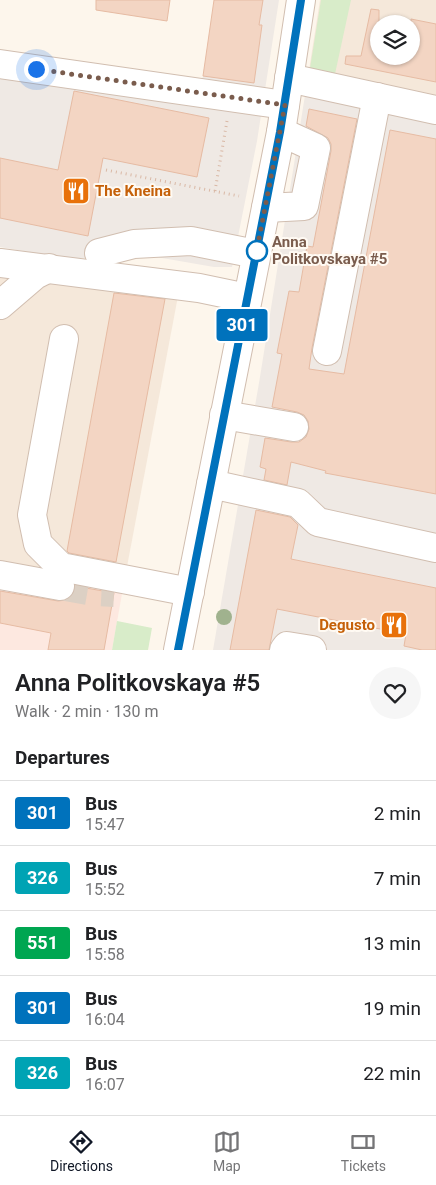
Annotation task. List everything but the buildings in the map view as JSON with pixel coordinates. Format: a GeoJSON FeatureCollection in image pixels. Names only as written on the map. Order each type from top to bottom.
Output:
{"type":"FeatureCollection","features":[{"type":"Feature","properties":{"kind":"street"},"geometry":{"type":"LineString","coordinates":[[178,650],[266,208],[285,105],[301,0]]}},
{"type":"Feature","properties":{"kind":"street"},"geometry":{"type":"LineString","coordinates":[[0,64],[285,105]]}},
{"type":"Feature","properties":{"kind":"street"},"geometry":{"type":"LineString","coordinates":[[289,78],[436,110]]}},
{"type":"Feature","properties":{"kind":"street"},"geometry":{"type":"LineString","coordinates":[[327,351],[377,97]]}},
{"type":"Feature","properties":{"kind":"street"},"geometry":{"type":"LineString","coordinates":[[266,208],[304,206],[316,148],[280,132]]}},
{"type":"Feature","properties":{"kind":"street"},"geometry":{"type":"LineString","coordinates":[[98,253],[134,244],[190,241],[256,254]]}},
{"type":"Feature","properties":{"kind":"street"},"geometry":{"type":"LineString","coordinates":[[0,263],[199,288],[247,298]]}},
{"type":"Feature","properties":{"kind":"street"},"geometry":{"type":"LineString","coordinates":[[0,305],[35,275],[49,268]]}},
{"type":"Feature","properties":{"kind":"street"},"geometry":{"type":"LineString","coordinates":[[64,339],[32,515],[38,544],[61,567],[188,599]]}},
{"type":"Feature","properties":{"kind":"street"},"geometry":{"type":"LineString","coordinates":[[224,415],[294,427]]}},
{"type":"Feature","properties":{"kind":"street"},"geometry":{"type":"LineString","coordinates":[[211,484],[298,503],[318,522],[436,548]]}},
{"type":"Feature","properties":{"kind":"street"},"geometry":{"type":"LineString","coordinates":[[0,575],[60,586]]}},
{"type":"Feature","properties":{"kind":"street"},"geometry":{"type":"LineString","coordinates":[[114,593],[188,599]]}},
{"type":"Feature","properties":{"kind":"street"},"geometry":{"type":"LineString","coordinates":[[284,650],[287,646],[312,650]]}},
{"type":"Feature","properties":{"kind":"path"},"geometry":{"type":"LineString","coordinates":[[215,192],[231,98]]}},
{"type":"Feature","properties":{"kind":"path"},"geometry":{"type":"LineString","coordinates":[[106,170],[239,196]]}},
{"type":"Feature","properties":{"kind":"shaded area"},"geometry":{"type":"Polygon","coordinates":[[[215,0],[279,0],[257,141],[232,267],[214,267],[139,254],[122,258],[65,258],[0,247],[0,50],[202,81],[215,0]]]}},
{"type":"Feature","properties":{"kind":"shaded area"},"geometry":{"type":"Polygon","coordinates":[[[320,0],[436,0],[436,116],[306,89],[320,0]]]}},
{"type":"Feature","properties":{"kind":"shaded area"},"geometry":{"type":"Polygon","coordinates":[[[306,89],[436,116],[436,650],[213,650],[260,377],[306,89]]]}},
{"type":"Feature","properties":{"kind":"shaded area"},"geometry":{"type":"Polygon","coordinates":[[[0,265],[178,296],[123,588],[0,566],[0,265]]]}},
{"type":"Feature","properties":{"kind":"shaded area"},"geometry":{"type":"Polygon","coordinates":[[[0,566],[123,588],[112,650],[0,650],[0,566]]]}},
{"type":"Feature","properties":{"kind":"green space"},"geometry":{"type":"Polygon","coordinates":[[[321,0],[351,0],[335,74],[310,68],[321,0]]]}},
{"type":"Feature","properties":{"kind":"green space"},"geometry":{"type":"Polygon","coordinates":[[[117,621],[152,628],[148,650],[112,650],[117,621]]]}},
{"type":"Feature","properties":{"kind":"tunnel"},"geometry":{"type":"LineString","coordinates":[[60,586],[94,592],[114,593]]}},
{"type":"Feature","properties":{"kind":"bus line","name":"301"},"geometry":{"type":"LineString","coordinates":[[178,650],[280,132],[301,0]]}},
{"type":"Feature","properties":{"kind":"place","name":"The Kneina"},"geometry":{"type":"Point","coordinates":[76,191]}},
{"type":"Feature","properties":{"kind":"place","name":"Anna Politkovskaya #5"},"geometry":{"type":"Point","coordinates":[257,251]}},
{"type":"Feature","properties":{"kind":"place","name":"Degusto"},"geometry":{"type":"Point","coordinates":[394,625]}},
{"type":"Feature","properties":{"kind":"route"},"geometry":{"type":"LineString","coordinates":[[36,69],[285,105],[256,254],[257,251]]}}]}
